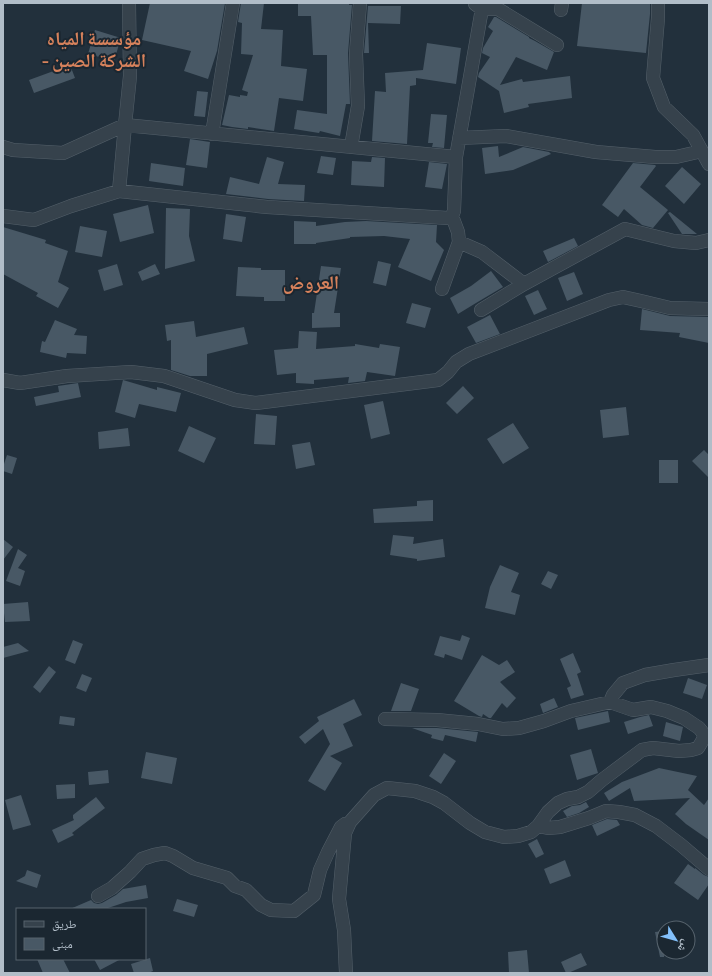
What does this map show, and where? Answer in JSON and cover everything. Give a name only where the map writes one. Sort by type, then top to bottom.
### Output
[{"type":"street","points":[[119,191],[130,76],[129,3]]},
{"type":"street","points":[[212,134],[233,3]]},
{"type":"street","points":[[351,148],[358,106],[356,54],[360,3]]},
{"type":"street","points":[[658,3],[658,26],[653,78],[664,107],[693,135],[709,164]]},
{"type":"street","points":[[442,289],[459,242],[458,232],[452,216],[454,211],[456,157],[480,5],[498,9],[557,45]]},
{"type":"street","points":[[3,147],[12,150],[63,153],[125,125],[456,157]]},
{"type":"street","points":[[459,138],[506,136],[596,152],[655,156],[676,157],[702,151]]},
{"type":"street","points":[[3,216],[34,220],[71,206],[119,191],[266,207],[448,218],[452,216]]},
{"type":"street","points":[[481,310],[524,284],[625,229],[674,241],[696,243],[709,240]]},
{"type":"street","points":[[459,242],[482,252],[524,284]]},
{"type":"street","points":[[3,380],[20,383],[67,376],[131,372],[164,376],[235,400],[256,403],[438,380],[448,372],[456,362],[469,354],[609,300],[623,297],[670,308],[709,309]]},
{"type":"street","points":[[610,702],[613,695],[623,683],[645,675],[709,665]]},
{"type":"street","points":[[346,973],[344,930],[339,899],[345,833],[350,822],[374,795],[387,788],[415,791],[433,797],[444,803],[470,824],[485,832],[504,837],[518,836],[531,832],[558,803],[567,798],[578,797],[588,792],[642,750],[653,748],[679,751],[691,750],[698,748],[704,738],[703,733],[699,728],[684,718],[667,711],[650,707],[633,710],[610,702],[571,711],[519,728],[503,729],[478,724],[437,720],[385,719]]},
{"type":"street","points":[[538,826],[560,828],[606,811],[635,815],[656,826],[709,869]]},
{"type":"street","points":[[98,896],[112,888],[142,859],[165,853],[193,868],[227,878],[235,886],[246,890],[261,904],[271,910],[294,911],[314,895],[320,870],[328,852],[342,827],[346,822],[350,822]]},
{"type":"building","points":[[150,3],[225,3],[217,51],[208,79],[184,71],[191,51],[142,40]]},
{"type":"building","points":[[241,3],[264,3],[261,29],[283,30],[281,66],[307,69],[303,101],[279,98],[274,131],[222,125],[229,95],[240,97],[240,95],[247,96],[248,92],[242,90],[253,55],[241,54],[242,23],[238,22]]},
{"type":"building","points":[[298,3],[349,3],[349,5],[352,5],[348,53],[350,104],[346,104],[340,136],[320,131],[319,133],[294,129],[297,110],[327,114],[327,55],[313,55],[311,16],[298,16]]},
{"type":"building","points":[[582,3],[650,3],[646,53],[577,46]]},
{"type":"building","points":[[368,6],[401,6],[400,24],[368,23],[369,53],[364,53]]},
{"type":"building","points":[[494,17],[554,52],[547,70],[516,57],[500,85],[522,79],[523,82],[570,76],[572,98],[528,104],[529,107],[504,113],[499,91],[478,77],[479,73],[490,57],[482,53],[483,48],[493,31],[488,27]]},
{"type":"building","points":[[95,30],[121,38],[114,61],[88,54]]},
{"type":"building","points":[[427,43],[461,48],[456,84],[416,78],[416,85],[410,86],[407,144],[372,141],[375,91],[386,92],[385,73],[423,70]]},
{"type":"building","points":[[70,65],[75,78],[34,93],[29,80]]},
{"type":"building","points":[[197,91],[208,92],[205,117],[194,116]]},
{"type":"building","points":[[431,114],[447,115],[444,148],[432,147],[433,143],[428,143]]},
{"type":"building","points":[[190,139],[210,142],[207,168],[186,165]]},
{"type":"building","points":[[498,146],[499,157],[523,147],[549,152],[551,154],[513,170],[485,174],[482,148]]},
{"type":"building","points":[[321,156],[336,158],[333,175],[317,173]]},
{"type":"building","points":[[267,157],[284,162],[278,184],[305,185],[304,201],[268,199],[226,194],[230,177],[259,184]]},
{"type":"building","points":[[372,157],[385,158],[384,187],[351,185],[352,161],[371,162]]},
{"type":"building","points":[[429,162],[447,164],[442,189],[425,187]]},
{"type":"building","points":[[151,163],[185,168],[183,186],[149,181]]},
{"type":"building","points":[[633,163],[656,166],[640,187],[668,210],[653,228],[642,225],[624,209],[618,217],[602,205]]},
{"type":"building","points":[[682,167],[701,184],[684,204],[665,186]]},
{"type":"building","points":[[148,205],[154,233],[120,242],[113,214]]},
{"type":"building","points":[[166,208],[190,209],[189,236],[195,261],[165,269]]},
{"type":"building","points":[[670,212],[697,234],[682,234],[668,213]]},
{"type":"building","points":[[226,214],[246,217],[242,242],[223,239]]},
{"type":"building","points":[[294,221],[316,222],[316,226],[366,221],[437,225],[436,242],[444,250],[431,281],[398,267],[410,239],[384,236],[350,237],[316,244],[294,244]]},
{"type":"building","points":[[80,226],[107,231],[102,257],[75,252]]},
{"type":"building","points":[[3,227],[46,240],[45,243],[68,251],[58,282],[69,288],[58,308],[36,296],[38,293],[3,274]]},
{"type":"building","points":[[574,238],[578,246],[548,262],[543,251]]},
{"type":"building","points":[[378,261],[391,264],[386,286],[373,283]]},
{"type":"building","points":[[117,264],[123,285],[104,291],[98,270]]},
{"type":"building","points":[[155,264],[160,274],[142,281],[138,272]]},
{"type":"building","points":[[321,266],[341,268],[334,313],[340,313],[340,327],[312,328],[312,313],[314,313]]},
{"type":"building","points":[[238,267],[261,268],[261,270],[285,270],[285,301],[264,301],[264,297],[236,296]]},
{"type":"building","points":[[491,271],[503,287],[458,314],[450,298],[471,286]]},
{"type":"building","points":[[574,272],[583,294],[567,301],[558,278]]},
{"type":"building","points":[[538,290],[547,309],[534,315],[525,296]]},
{"type":"building","points":[[412,303],[431,308],[425,328],[406,323]]},
{"type":"building","points":[[642,309],[670,316],[709,317],[709,343],[679,337],[680,333],[640,330]]},
{"type":"building","points":[[490,315],[500,334],[476,343],[467,327]]},
{"type":"building","points":[[55,320],[77,329],[74,335],[87,336],[86,354],[67,353],[66,358],[40,352],[42,341],[45,342]]},
{"type":"building","points":[[194,321],[196,337],[244,327],[248,344],[207,354],[207,376],[190,376],[171,370],[171,340],[167,341],[165,325]]},
{"type":"building","points":[[299,331],[317,332],[316,349],[355,346],[355,344],[379,348],[380,344],[400,347],[395,376],[367,372],[365,381],[348,383],[349,377],[314,380],[314,384],[296,383],[296,373],[277,375],[274,350],[298,348]]},
{"type":"building","points":[[123,380],[157,390],[157,387],[181,393],[176,412],[139,404],[135,418],[115,412]]},
{"type":"building","points":[[78,383],[81,397],[36,406],[34,397],[59,392],[58,386]]},
{"type":"building","points":[[463,386],[474,398],[457,414],[446,403]]},
{"type":"building","points":[[383,401],[390,434],[371,439],[364,405]]},
{"type":"building","points":[[626,407],[629,435],[603,438],[600,410]]},
{"type":"building","points":[[256,414],[277,416],[275,445],[254,444]]},
{"type":"building","points":[[513,423],[529,448],[503,464],[487,439]]},
{"type":"building","points":[[189,426],[216,438],[204,463],[178,451]]},
{"type":"building","points":[[128,428],[130,446],[99,449],[98,432]]},
{"type":"building","points":[[310,442],[315,465],[296,469],[292,445]]},
{"type":"building","points":[[704,450],[709,455],[709,478],[692,461]]},
{"type":"building","points":[[7,455],[17,458],[12,474],[3,471]]},
{"type":"building","points":[[659,460],[678,460],[678,483],[659,483]]},
{"type":"building","points":[[433,500],[433,521],[374,523],[373,509],[417,506],[417,501]]},
{"type":"building","points":[[393,535],[414,537],[413,544],[443,539],[445,557],[417,561],[417,559],[390,555]]},
{"type":"building","points":[[3,539],[13,547],[3,560]]},
{"type":"building","points":[[18,549],[27,555],[18,568],[25,571],[20,586],[6,581]]},
{"type":"building","points":[[500,565],[519,573],[511,592],[520,595],[515,615],[485,608],[490,587]]},
{"type":"building","points":[[548,571],[558,575],[551,589],[541,584]]},
{"type":"building","points":[[28,602],[30,621],[5,622],[3,604]]},
{"type":"building","points":[[462,635],[470,638],[462,660],[445,654],[444,658],[434,655],[440,636],[460,641]]},
{"type":"building","points":[[73,640],[83,644],[75,664],[65,660]]},
{"type":"building","points":[[18,643],[29,651],[3,658],[3,647]]},
{"type":"building","points":[[573,653],[581,672],[577,674],[584,695],[571,699],[567,688],[571,686],[560,659]]},
{"type":"building","points":[[482,655],[499,665],[507,660],[515,672],[500,682],[516,698],[507,708],[502,703],[491,718],[483,714],[482,717],[479,716],[454,701]]},
{"type":"building","points":[[49,666],[56,672],[40,693],[33,687]]},
{"type":"building","points":[[82,674],[92,678],[86,692],[76,688]]},
{"type":"building","points":[[688,678],[707,685],[702,699],[683,693]]},
{"type":"building","points":[[401,683],[419,689],[411,711],[391,711]]},
{"type":"building","points":[[554,698],[558,707],[543,713],[540,704]]},
{"type":"building","points":[[354,699],[362,715],[343,724],[353,746],[330,756],[342,763],[325,791],[308,781],[330,744],[323,729],[305,744],[299,737],[319,721],[317,717]]},
{"type":"building","points":[[608,711],[610,722],[578,730],[575,718]]},
{"type":"building","points":[[649,715],[653,726],[628,734],[624,722]]},
{"type":"building","points":[[60,716],[75,718],[74,726],[59,724]]},
{"type":"building","points":[[666,722],[683,727],[680,741],[663,736]]},
{"type":"building","points":[[412,728],[437,728],[478,732],[476,742],[445,735],[443,741],[431,738],[432,735]]},
{"type":"building","points":[[591,749],[598,773],[577,780],[570,755]]},
{"type":"building","points":[[146,752],[177,758],[172,784],[141,778]]},
{"type":"building","points":[[444,753],[456,761],[441,784],[429,776]]},
{"type":"building","points":[[659,768],[697,776],[688,790],[704,805],[709,798],[709,840],[686,824],[675,814],[690,798],[634,801],[630,788],[609,801],[604,793],[622,782]]},
{"type":"building","points":[[108,770],[109,783],[89,785],[88,772]]},
{"type":"building","points":[[75,784],[75,798],[57,799],[56,785]]},
{"type":"building","points":[[21,795],[31,825],[13,830],[5,800]]},
{"type":"building","points":[[96,797],[105,808],[72,833],[74,835],[58,843],[52,830],[74,820],[73,815]]},
{"type":"building","points":[[586,802],[589,807],[579,813],[567,817],[563,811],[572,806],[580,805]]},
{"type":"building","points":[[607,819],[617,820],[620,825],[597,836],[592,825]]},
{"type":"building","points":[[537,839],[544,854],[536,858],[528,844]]},
{"type":"building","points":[[565,860],[571,876],[550,884],[544,869]]},
{"type":"building","points":[[688,864],[709,877],[709,884],[698,900],[674,883]]},
{"type":"building","points":[[27,870],[41,875],[37,888],[16,881],[25,876]]},
{"type":"building","points":[[146,885],[148,898],[126,902],[108,908],[72,908],[91,900],[94,903],[102,903],[123,889]]},
{"type":"building","points":[[177,899],[198,905],[194,917],[173,911]]},
{"type":"building","points":[[527,950],[529,973],[509,973],[508,952]]},
{"type":"building","points":[[581,953],[587,965],[566,973],[561,962]]},
{"type":"building","points":[[150,958],[153,971],[148,973],[134,973],[131,964]]},
{"type":"building","points":[[37,960],[64,960],[70,973],[43,973]]},
{"type":"building","points":[[95,960],[119,960],[100,970]]},
{"type":"district","name":"مؤسسة المياه - الشركة الصين","points":[[94,49]]},
{"type":"district","name":"العروض","points":[[311,282]]}]
